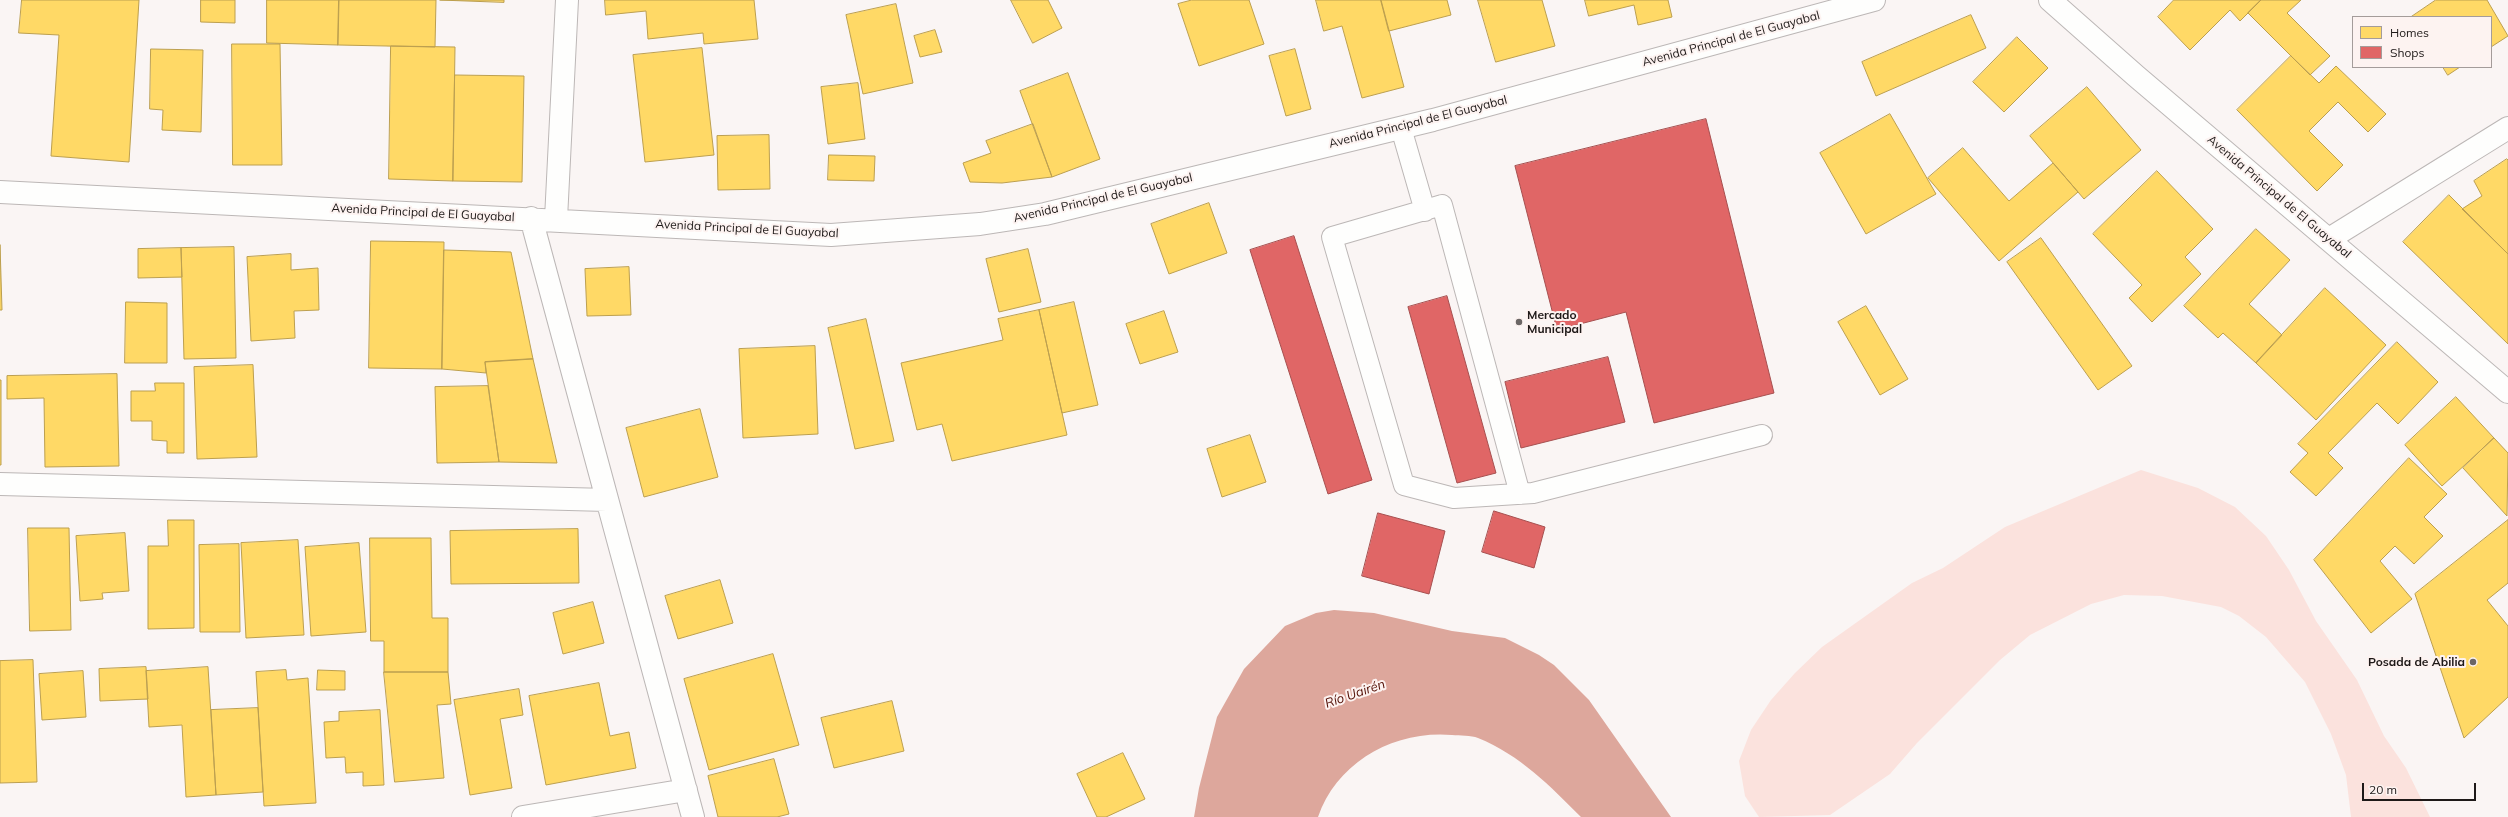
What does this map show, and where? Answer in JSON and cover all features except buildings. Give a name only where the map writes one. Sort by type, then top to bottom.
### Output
[{"type":"street","points":[[556,219],[567,0]]},
{"type":"street","name":"Avenida Principal de El Guayabal","points":[[0,192],[556,219],[831,235],[980,224],[1045,214],[1401,128],[1874,0]]},
{"type":"street","name":"Avenida Principal de El Guayabal","points":[[2050,0],[2136,76],[2508,392]]},
{"type":"street","points":[[2329,240],[2508,128]]},
{"type":"street","points":[[531,218],[693,817]]},
{"type":"street","points":[[0,484],[607,500]]},
{"type":"street","points":[[522,817],[686,790]]},
{"type":"lane","points":[[1401,128],[1425,211]]},
{"type":"lane","points":[[1520,494],[1442,205],[1332,237],[1404,485],[1454,498],[1520,494],[1533,493],[1762,435]]},
{"type":"shaded area","points":[[2141,470],[2198,488],[2235,507],[2266,536],[2289,570],[2316,621],[2357,680],[2384,736],[2406,768],[2430,817],[2351,817],[2346,775],[2331,734],[2305,682],[2266,637],[2239,616],[2221,607],[2162,596],[2124,595],[2091,604],[2030,635],[2000,660],[1917,743],[1890,774],[1830,815],[1759,817],[1745,796],[1739,761],[1751,730],[1771,700],[1795,673],[1822,647],[1912,583],[1943,568],[2005,527]]},
{"type":"water","name":"Río Uairén","points":[[1334,610],[1374,613],[1452,631],[1505,638],[1539,655],[1554,665],[1589,700],[1671,817],[1581,817],[1534,772],[1521,762],[1493,745],[1472,736],[1430,735],[1409,738],[1389,744],[1370,754],[1353,766],[1339,780],[1327,797],[1318,817],[1194,817],[1199,788],[1217,717],[1244,669],[1285,626],[1316,613]]},
{"type":"place","name":"Mercado Municipal","points":[[1519,322]]},
{"type":"place","name":"Posada de Abilia","points":[[2473,662]]}]
